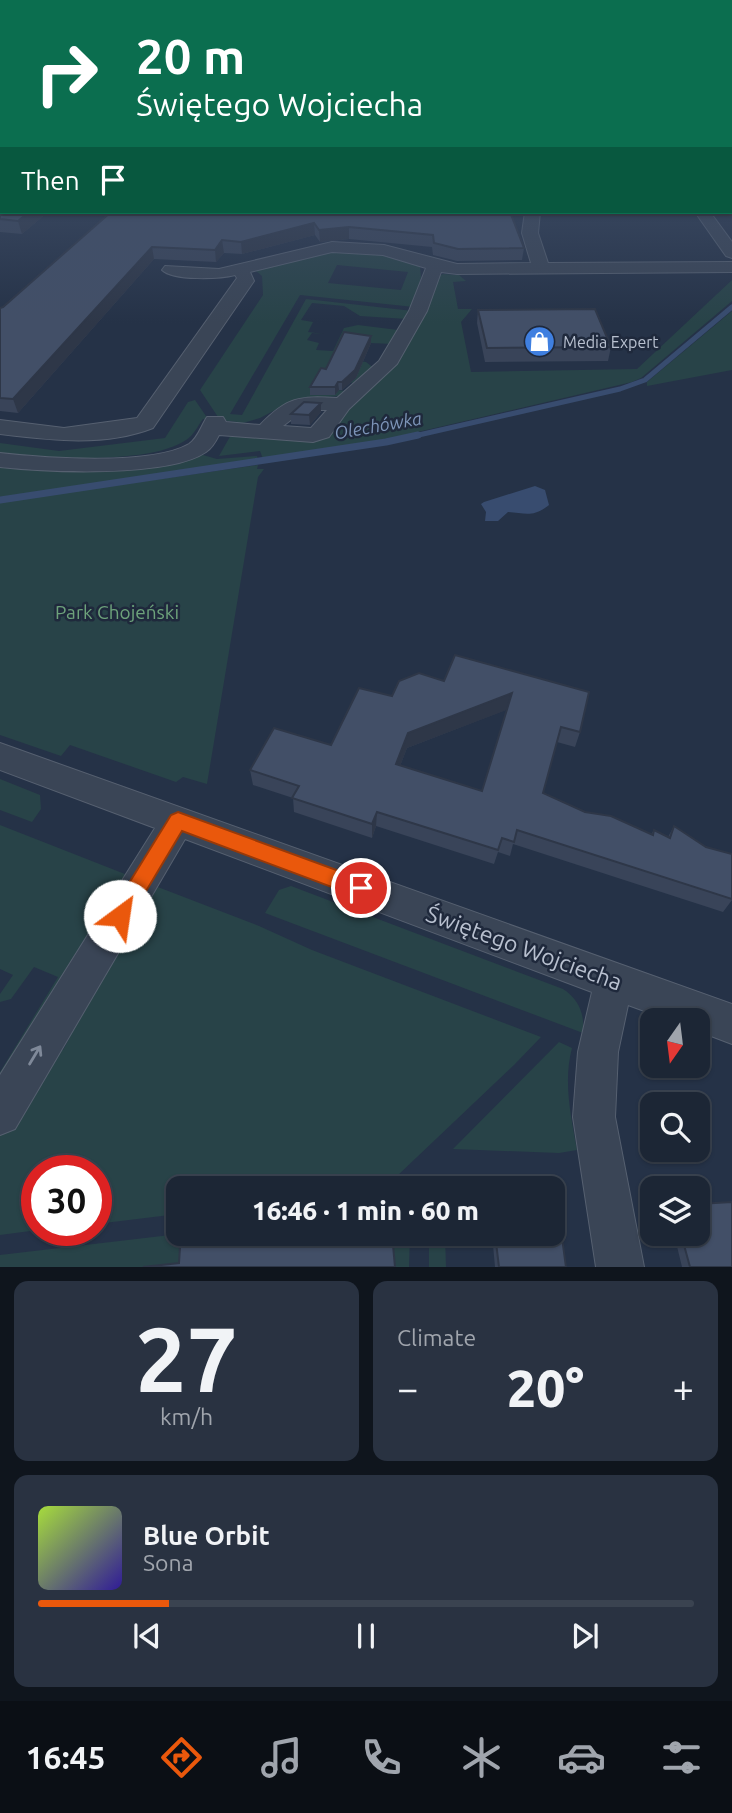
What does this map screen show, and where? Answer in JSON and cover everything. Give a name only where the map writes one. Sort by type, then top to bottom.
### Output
[{"type":"street","points":[[532,214],[530,233],[541,268]]},
{"type":"street","points":[[704,214],[728,241]]},
{"type":"street","points":[[171,270],[212,275],[332,247],[384,250],[437,266],[464,269],[732,267]]},
{"type":"street","points":[[0,460],[58,465],[177,456],[201,446],[213,425],[313,435],[321,432],[342,405],[387,364],[418,311],[431,273],[437,266]]},
{"type":"street","points":[[0,427],[64,435],[135,427],[145,423],[245,281],[246,278],[239,269]]},
{"type":"street","points":[[267,430],[291,405],[299,402],[342,405]]},
{"type":"street","name":"Świętego Wojciecha","points":[[0,756],[732,1024]]},
{"type":"street","points":[[0,1114],[178,821]]},
{"type":"street","points":[[614,981],[598,1052],[594,1117],[620,1267]]},
{"type":"green space","points":[[329,252],[381,253],[420,266],[421,277],[414,307],[300,295],[230,414],[242,415],[306,299],[413,311],[407,319],[360,316],[344,306],[312,303],[301,320],[313,322],[308,332],[324,334],[312,333],[307,340],[319,343],[316,350],[333,351],[344,328],[358,325],[398,330],[393,344],[370,343],[336,358],[366,362],[375,369],[356,383],[342,382],[338,390],[345,391],[341,396],[296,399],[260,418],[236,425],[237,422],[220,420],[200,390],[263,295],[262,276],[256,271]],"holes":[[[337,265],[408,272],[401,290],[328,283]]]},
{"type":"green space","points":[[443,274],[459,275],[466,281],[453,282],[458,309],[472,309],[461,322],[471,372],[637,369],[732,280],[732,301],[641,378],[632,382],[379,441],[263,459],[260,451],[219,456],[232,433],[309,438],[365,387],[437,277]]},
{"type":"green space","points":[[732,311],[732,370],[647,386],[647,382]]},
{"type":"green space","points":[[195,400],[208,419],[203,419],[191,436],[175,446],[153,452],[99,458],[0,454],[0,443],[59,451],[165,438],[188,402]]},
{"type":"green space","points":[[203,455],[217,459],[257,456],[258,460],[0,497],[0,467],[71,471]]},
{"type":"green space","name":"Park Chojeński","points":[[258,465],[257,469],[264,469],[258,477],[207,784],[183,777],[176,782],[70,745],[61,756],[0,735],[0,502]]},
{"type":"green space","points":[[0,779],[40,795],[41,809],[32,822],[0,810]]},
{"type":"green space","points":[[0,825],[130,876],[0,1091],[0,1072],[58,977],[34,967],[11,999],[0,1002],[0,994],[13,975],[0,969]]},
{"type":"green space","points":[[150,884],[259,926],[312,950],[541,1037],[397,1176],[166,1176],[166,1215],[112,1222],[112,1155],[21,1155],[21,1232],[0,1235],[0,1134],[50,1050],[63,1050],[70,1037],[61,1031]]},
{"type":"green space","points":[[291,886],[563,989],[580,1008],[583,1033],[265,913],[279,890]]},
{"type":"green space","points":[[559,1042],[572,1048],[568,1086],[577,1150],[559,1153],[453,1149]]},
{"type":"green space","points":[[166,1236],[166,1246],[302,1246],[189,1267],[0,1267],[0,1255],[77,1246],[112,1246],[112,1242]]},
{"type":"green space","points":[[391,1246],[410,1246],[409,1267],[393,1267]]},
{"type":"green space","points":[[429,1246],[445,1246],[446,1267],[429,1267]]},
{"type":"water","points":[[535,486],[545,490],[549,505],[538,512],[508,512],[498,521],[485,521],[486,512],[481,504]]},
{"type":"building","points":[[0,214],[27,214],[18,221],[0,219]]},
{"type":"building","points":[[109,214],[511,214],[524,248],[458,249],[434,243],[433,235],[349,227],[319,230],[314,223],[241,242],[222,240],[215,250],[152,247],[13,399],[0,398],[0,308]]},
{"type":"building","name":"Media Expert","points":[[595,309],[611,347],[487,348],[478,310]]},
{"type":"building","points":[[344,332],[371,336],[355,370],[335,387],[310,387],[321,368],[326,369]]},
{"type":"building","points":[[304,402],[321,403],[309,415],[291,414]]},
{"type":"building","points":[[455,655],[589,692],[580,732],[561,727],[543,793],[585,812],[611,816],[653,835],[654,830],[670,838],[674,826],[706,847],[732,854],[732,899],[517,830],[514,842],[502,838],[498,850],[377,812],[372,824],[292,798],[299,786],[250,770],[274,728],[331,745],[359,688],[392,696],[399,681],[419,673],[444,681]],"holes":[[[512,693],[482,791],[396,764],[408,733]]]},
{"type":"building","points":[[732,1202],[732,1267],[690,1267],[684,1246],[710,1246],[710,1203]]},
{"type":"building","points":[[393,1246],[395,1267],[143,1267],[179,1263],[180,1247]]},
{"type":"building","points":[[496,1246],[563,1246],[566,1267],[499,1267]]},
{"type":"waterway","name":"Olechówka","points":[[410,437],[620,389],[645,380],[732,307]]},
{"type":"waterway","name":"Olechówka","points":[[0,500],[418,435]]},
{"type":"place","name":"Media Expert","points":[[540,342]]},
{"type":"route","points":[[120,916],[178,821],[361,888]]}]
